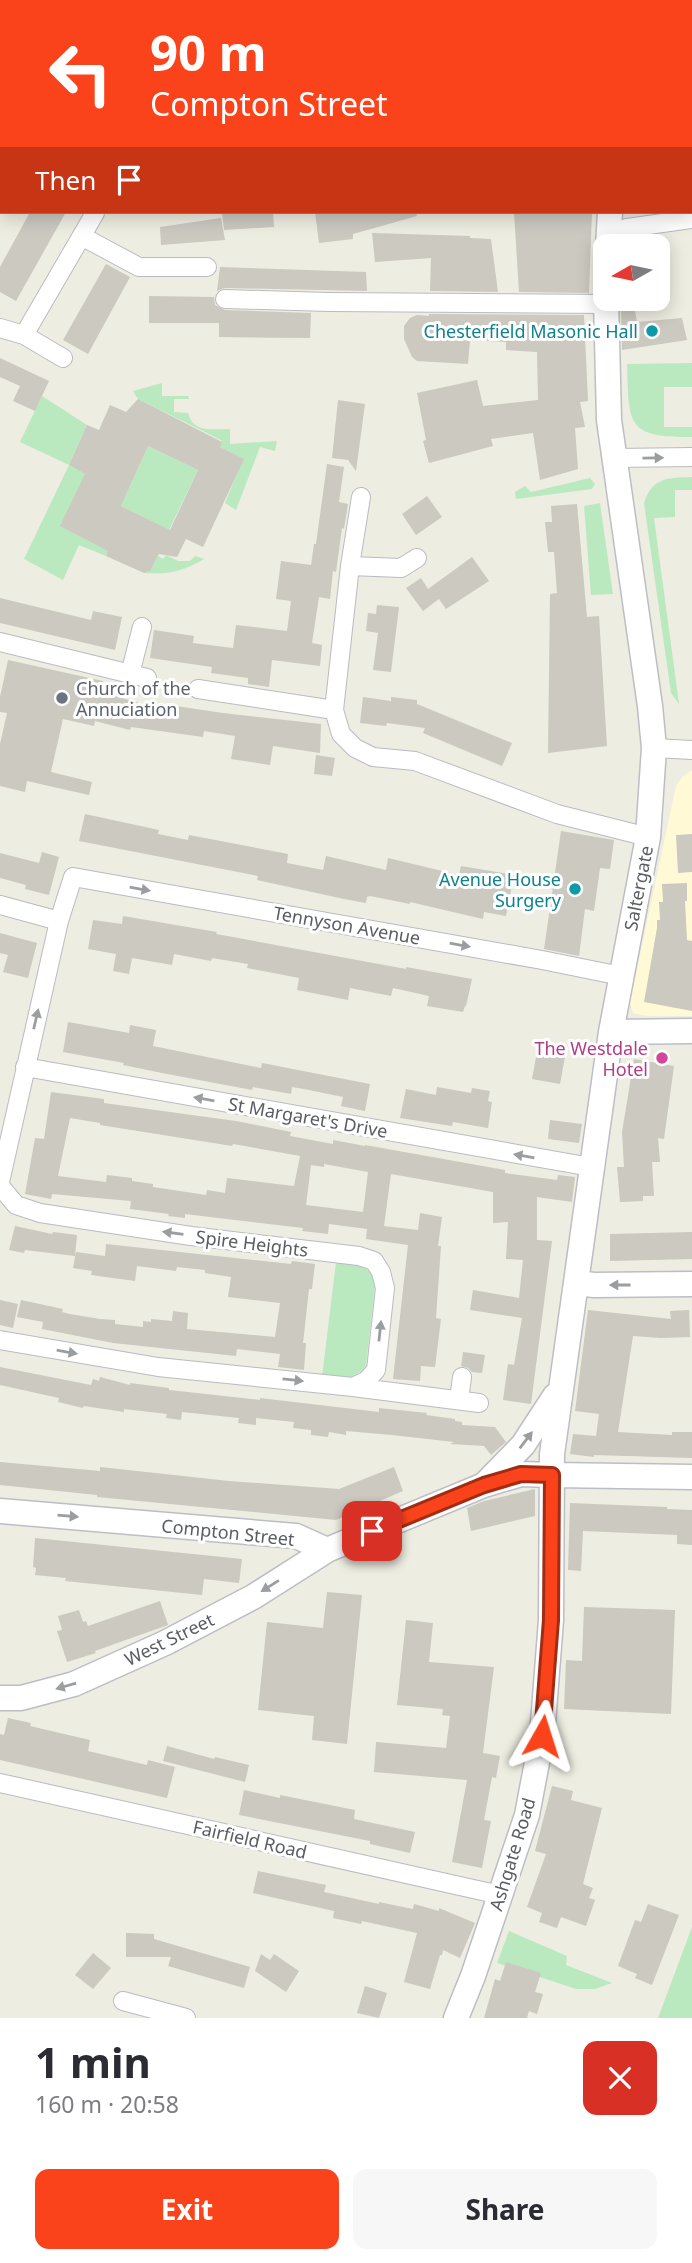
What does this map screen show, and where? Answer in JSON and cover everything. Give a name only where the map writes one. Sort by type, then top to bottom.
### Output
[{"type":"street","points":[[24,335],[94,214]]},
{"type":"street","points":[[609,231],[692,219]]},
{"type":"street","points":[[83,237],[139,267],[207,267]]},
{"type":"street","points":[[225,299],[329,302],[593,302]]},
{"type":"street","name":"Saltergate","points":[[552,1475],[560,1389],[611,1032],[648,837],[654,748],[609,420],[606,312]]},
{"type":"street","points":[[0,328],[24,335],[63,358]]},
{"type":"street","points":[[615,458],[692,457]]},
{"type":"street","points":[[361,497],[350,566],[334,710],[341,734],[355,748],[373,757],[415,761],[557,814],[648,837]]},
{"type":"street","points":[[350,566],[401,568],[417,558]]},
{"type":"street","points":[[0,642],[138,676],[142,627]]},
{"type":"street","points":[[198,689],[334,710]]},
{"type":"street","points":[[654,748],[692,750]]},
{"type":"street","name":"Tennyson Avenue","points":[[59,921],[73,877],[621,976]]},
{"type":"street","points":[[0,905],[59,921],[0,1184]]},
{"type":"street","points":[[611,1032],[692,1031]]},
{"type":"street","name":"St Margaret's Drive","points":[[25,1067],[592,1167]]},
{"type":"street","name":"Spire Heights","points":[[0,1184],[16,1205],[40,1213],[191,1236],[359,1256],[374,1261],[381,1272],[385,1288],[376,1370],[366,1381],[353,1387]]},
{"type":"street","points":[[576,1283],[692,1284]]},
{"type":"street","points":[[0,1340],[158,1367],[479,1403]]},
{"type":"street","points":[[459,1401],[462,1377]]},
{"type":"street","points":[[484,1485],[523,1445],[560,1389]]},
{"type":"street","points":[[327,1550],[484,1485],[521,1474],[692,1477]]},
{"type":"street","name":"Ashgate Road","points":[[456,2018],[527,1815],[542,1736],[551,1620],[552,1475]]},
{"type":"street","name":"Compton Street","points":[[0,1511],[296,1536],[327,1550]]},
{"type":"street","name":"West Street","points":[[0,1698],[21,1698],[74,1684],[165,1643],[253,1597],[327,1550]]},
{"type":"street","name":"Fairfield Road","points":[[0,1783],[500,1895]]},
{"type":"street","points":[[123,2001],[143,2012],[186,2018]]},
{"type":"shaded area","points":[[692,770],[692,1016],[647,1016],[633,1013],[630,1002],[676,786],[682,777]]},
{"type":"green space","points":[[692,363],[692,387],[664,387],[664,427],[692,427],[692,437],[670,437],[643,430],[631,414],[627,364]]},
{"type":"green space","points":[[162,383],[162,396],[188,396],[189,399],[174,399],[174,412],[188,413],[199,427],[230,429],[230,444],[277,441],[275,451],[260,447],[236,510],[225,503],[243,459],[220,447],[222,441],[138,399],[133,391]]},
{"type":"green space","points":[[42,396],[87,425],[69,465],[20,442]]},
{"type":"green space","points":[[148,446],[198,470],[169,530],[121,506]]},
{"type":"green space","points":[[69,465],[85,474],[108,551],[106,556],[79,545],[63,580],[24,559]]},
{"type":"green space","points":[[692,477],[692,490],[675,490],[675,517],[654,518],[679,704],[671,693],[644,503],[647,494],[656,484],[668,479]]},
{"type":"green space","points":[[590,478],[595,484],[592,489],[516,499],[515,492],[525,486],[531,492]]},
{"type":"green space","points":[[600,503],[613,594],[591,595],[584,506]]},
{"type":"green space","points":[[166,555],[178,561],[190,561],[195,556],[204,559],[176,571],[144,573],[150,571],[158,556],[163,559]]},
{"type":"green space","points":[[336,1262],[367,1269],[375,1286],[366,1365],[357,1374],[347,1378],[322,1377]]},
{"type":"green space","points":[[692,1927],[692,2018],[658,2018]]},
{"type":"green space","points":[[509,1931],[567,1956],[566,1965],[612,1983],[595,1989],[576,1989],[497,1963]]},
{"type":"building","points":[[29,214],[65,214],[16,301],[0,292],[0,267]]},
{"type":"building","points":[[222,214],[273,214],[274,227],[224,230]]},
{"type":"building","points":[[315,214],[416,214],[353,234],[353,239],[319,243]]},
{"type":"building","points":[[514,214],[592,214],[589,293],[519,292]]},
{"type":"building","points":[[221,218],[225,240],[161,245],[160,227]]},
{"type":"building","points":[[372,233],[491,239],[498,292],[430,291],[431,258],[375,262]]},
{"type":"building","points":[[106,264],[130,277],[88,354],[63,340]]},
{"type":"building","points":[[220,267],[366,272],[367,291],[225,288],[217,291]]},
{"type":"building","points":[[149,296],[214,297],[215,305],[225,310],[311,313],[310,338],[219,337],[219,323],[149,323]]},
{"type":"building","name":"Chesterfield Masonic Hall","points":[[621,312],[635,312],[637,322],[682,318],[687,340],[622,350]]},
{"type":"building","points":[[429,314],[584,315],[588,401],[580,402],[585,427],[575,428],[578,469],[540,480],[533,433],[491,439],[493,446],[429,463],[423,441],[426,440],[417,393],[477,380],[483,406],[538,400],[537,352],[506,350],[506,342],[470,340],[468,364],[417,361],[412,357],[404,339],[404,326],[410,318]]},
{"type":"building","points":[[0,358],[49,381],[35,411],[13,401],[20,386],[0,377]]},
{"type":"building","points":[[138,399],[222,442],[220,447],[244,459],[203,547],[186,539],[177,557],[159,554],[150,571],[144,573],[106,556],[108,551],[60,526],[85,474],[69,465],[87,425],[99,430],[110,405],[126,412]],"holes":[[[148,446],[198,470],[170,530],[121,506]]]},
{"type":"building","points":[[338,400],[365,404],[356,471],[348,460],[332,458]]},
{"type":"building","points":[[327,464],[344,467],[339,502],[348,504],[336,572],[333,571],[330,599],[319,597],[312,643],[322,645],[320,666],[272,660],[269,687],[248,684],[248,678],[211,673],[212,667],[150,658],[154,630],[194,636],[193,643],[233,648],[236,625],[287,631],[291,601],[276,599],[281,561],[311,565]]},
{"type":"building","points":[[427,496],[442,517],[416,535],[402,514]]},
{"type":"building","points":[[577,504],[587,617],[599,616],[607,746],[548,753],[550,594],[557,593],[554,552],[548,552],[545,522],[552,522],[551,506]]},
{"type":"building","points":[[472,557],[489,581],[446,609],[439,599],[423,611],[406,588],[421,578],[428,589]]},
{"type":"building","points":[[0,598],[91,620],[93,611],[122,617],[115,650],[0,623]]},
{"type":"building","points":[[377,605],[399,607],[391,672],[373,670],[378,633],[366,631],[368,613],[376,614]]},
{"type":"building","points":[[8,660],[103,681],[101,692],[146,705],[169,705],[321,724],[320,753],[273,746],[270,765],[231,759],[235,736],[204,731],[203,737],[131,727],[130,730],[95,721],[94,726],[63,719],[51,772],[92,782],[89,795],[27,781],[25,792],[0,786],[0,744],[7,713],[0,712],[0,697]]},
{"type":"building","points":[[363,697],[391,701],[391,697],[417,700],[417,704],[512,743],[502,766],[423,733],[425,728],[360,723]]},
{"type":"building","points":[[316,755],[335,758],[332,776],[314,774]]},
{"type":"building","points":[[85,814],[159,830],[158,834],[188,840],[189,835],[288,854],[287,863],[323,870],[326,856],[386,870],[388,858],[459,875],[461,866],[514,875],[506,916],[484,912],[483,919],[370,896],[367,897],[366,903],[257,880],[258,876],[79,841]]},
{"type":"building","name":"Avenue House Surgery","points":[[561,831],[614,840],[610,869],[600,868],[594,911],[585,909],[579,956],[544,949]]},
{"type":"building","points":[[692,834],[692,872],[678,873],[676,835]]},
{"type":"building","points":[[42,852],[59,857],[49,895],[25,889],[26,885],[0,878],[0,853],[39,863]]},
{"type":"building","points":[[687,883],[687,940],[692,941],[692,1011],[644,1002],[657,920],[660,920],[659,902],[663,902],[662,884]]},
{"type":"building","points":[[123,916],[472,979],[463,1012],[427,1006],[429,996],[393,988],[391,996],[350,988],[348,1000],[297,990],[299,978],[247,968],[248,964],[212,958],[211,961],[174,954],[172,965],[132,958],[129,974],[113,971],[116,954],[88,949],[93,920],[122,924]]},
{"type":"building","points":[[0,933],[37,943],[28,978],[3,972],[8,955],[0,953]]},
{"type":"building","points":[[68,1022],[129,1033],[130,1025],[156,1030],[153,1046],[261,1068],[262,1063],[370,1084],[365,1111],[341,1106],[343,1097],[304,1089],[292,1087],[291,1094],[253,1087],[252,1090],[63,1052]]},
{"type":"building","points":[[538,1046],[566,1051],[560,1084],[532,1079]]},
{"type":"building","points":[[634,1059],[674,1066],[664,1139],[658,1138],[660,1162],[652,1162],[654,1196],[643,1196],[643,1201],[620,1202],[617,1167],[624,1167],[622,1132]]},
{"type":"building","points":[[437,1087],[471,1093],[472,1088],[490,1091],[488,1101],[492,1102],[488,1128],[400,1118],[406,1089],[436,1095]]},
{"type":"building","points":[[51,1092],[104,1099],[104,1103],[236,1121],[291,1132],[290,1136],[333,1144],[333,1140],[365,1145],[505,1170],[505,1173],[557,1180],[558,1175],[575,1177],[572,1202],[537,1197],[537,1240],[552,1241],[531,1404],[503,1400],[508,1364],[514,1365],[522,1318],[470,1310],[473,1290],[519,1298],[523,1260],[506,1259],[508,1222],[493,1223],[493,1192],[391,1174],[384,1226],[418,1230],[420,1213],[442,1217],[438,1246],[441,1246],[436,1318],[441,1319],[435,1367],[421,1366],[420,1381],[393,1379],[408,1245],[366,1239],[367,1229],[329,1224],[328,1234],[302,1231],[303,1228],[185,1214],[185,1218],[168,1216],[169,1214],[130,1209],[131,1201],[52,1194],[51,1199],[25,1194],[35,1138],[44,1139]],"holes":[[[70,1118],[300,1156],[294,1186],[227,1178],[225,1193],[207,1190],[206,1195],[153,1187],[153,1184],[132,1181],[132,1178],[107,1175],[106,1182],[58,1176]],[[324,1164],[368,1172],[363,1212],[306,1205],[311,1165],[324,1167]]]},
{"type":"building","points":[[550,1120],[582,1124],[579,1143],[548,1139]]},
{"type":"building","points":[[15,1226],[52,1234],[77,1235],[75,1256],[9,1250]]},
{"type":"building","points":[[692,1232],[692,1259],[610,1261],[610,1234]]},
{"type":"building","points":[[106,1244],[291,1264],[292,1261],[315,1264],[312,1289],[309,1289],[303,1343],[306,1343],[304,1370],[278,1367],[280,1354],[237,1349],[236,1356],[113,1343],[42,1329],[43,1322],[17,1317],[21,1300],[63,1309],[62,1312],[70,1314],[115,1320],[115,1324],[143,1327],[143,1321],[151,1322],[151,1319],[172,1321],[173,1311],[188,1313],[187,1329],[275,1337],[280,1303],[228,1297],[231,1277],[205,1273],[205,1270],[177,1267],[176,1271],[137,1266],[135,1281],[91,1275],[92,1271],[73,1268],[76,1252],[105,1256]]},
{"type":"building","points":[[0,1300],[18,1304],[13,1328],[0,1325]]},
{"type":"building","points":[[588,1310],[671,1319],[670,1311],[689,1310],[690,1337],[633,1336],[618,1432],[672,1435],[672,1432],[692,1432],[692,1458],[594,1457],[570,1454],[573,1434],[596,1436],[599,1414],[575,1411]]},
{"type":"building","points":[[463,1352],[485,1355],[482,1373],[472,1372],[461,1366]]},
{"type":"building","points":[[0,1367],[91,1385],[93,1379],[99,1381],[100,1377],[130,1385],[169,1390],[379,1412],[379,1408],[427,1413],[426,1415],[455,1419],[462,1422],[462,1425],[495,1427],[506,1442],[491,1455],[484,1446],[392,1435],[346,1431],[346,1435],[329,1432],[328,1437],[311,1435],[311,1430],[293,1428],[294,1422],[256,1418],[256,1425],[238,1423],[239,1418],[182,1412],[181,1420],[166,1418],[167,1414],[83,1408],[58,1402],[59,1398],[0,1385]]},
{"type":"building","points":[[0,1462],[100,1471],[100,1467],[229,1481],[339,1489],[394,1467],[403,1491],[336,1520],[0,1485]]},
{"type":"building","points":[[535,1489],[535,1516],[471,1531],[467,1508],[484,1501]]},
{"type":"building","points":[[570,1503],[692,1510],[692,1545],[677,1544],[677,1535],[583,1531],[581,1571],[568,1570]]},
{"type":"building","points":[[35,1538],[242,1559],[239,1583],[204,1579],[202,1595],[65,1581],[66,1578],[35,1575]]},
{"type":"building","points":[[327,1592],[362,1595],[347,1744],[312,1740],[314,1716],[258,1710],[267,1622],[323,1628]]},
{"type":"building","points":[[160,1601],[168,1625],[67,1662],[57,1631],[62,1630],[58,1616],[79,1610],[83,1622],[86,1621],[88,1626]]},
{"type":"building","points":[[584,1607],[675,1610],[671,1714],[564,1709],[566,1660],[582,1661]]},
{"type":"building","points":[[406,1620],[433,1623],[429,1662],[494,1667],[483,1753],[500,1756],[496,1778],[492,1777],[484,1820],[491,1821],[482,1868],[452,1862],[467,1780],[374,1772],[376,1742],[446,1748],[450,1716],[442,1715],[443,1709],[397,1705]]},
{"type":"building","points":[[8,1718],[90,1740],[88,1751],[147,1765],[148,1760],[175,1767],[167,1798],[0,1760],[0,1734],[4,1735]]},
{"type":"building","points":[[167,1746],[249,1765],[245,1782],[163,1761]]},
{"type":"building","points":[[552,1786],[573,1791],[571,1800],[602,1808],[583,1884],[593,1888],[589,1898],[595,1900],[586,1926],[561,1917],[557,1928],[539,1922],[542,1913],[527,1907],[546,1854],[535,1851]]},
{"type":"building","points":[[244,1790],[355,1810],[354,1819],[415,1832],[410,1853],[370,1844],[370,1841],[239,1815]]},
{"type":"building","points":[[258,1871],[326,1885],[324,1892],[379,1904],[413,1909],[414,1904],[439,1911],[439,1908],[475,1923],[460,1958],[443,1950],[430,1989],[404,1982],[417,1933],[362,1921],[361,1924],[333,1918],[334,1911],[253,1893]]},
{"type":"building","points":[[648,1904],[679,1915],[652,1985],[635,1978],[637,1974],[618,1966],[635,1920],[641,1922]]},
{"type":"building","points":[[126,1933],[154,1934],[154,1939],[250,1967],[244,1988],[168,1966],[171,1957],[126,1957]]},
{"type":"building","points":[[93,1953],[111,1968],[93,1989],[75,1975]]},
{"type":"building","points":[[261,1954],[270,1960],[274,1954],[299,1971],[286,1992],[255,1971]]},
{"type":"building","points":[[506,1962],[541,1973],[535,1992],[543,1994],[537,2014],[529,2011],[527,2018],[484,2018],[495,1979],[500,1981]]},
{"type":"building","points":[[365,1986],[387,1993],[379,2018],[357,2013]]},
{"type":"place","name":"Chesterfield Masonic Hall","points":[[652,331]]},
{"type":"place","name":"Church of the Annuciation","points":[[62,698]]},
{"type":"place","name":"Avenue House Surgery","points":[[575,889]]},
{"type":"place","name":"The Westdale Hotel","points":[[662,1058]]},
{"type":"route","points":[[372,1531],[484,1485],[521,1474],[552,1475],[551,1620],[542,1736]]}]
